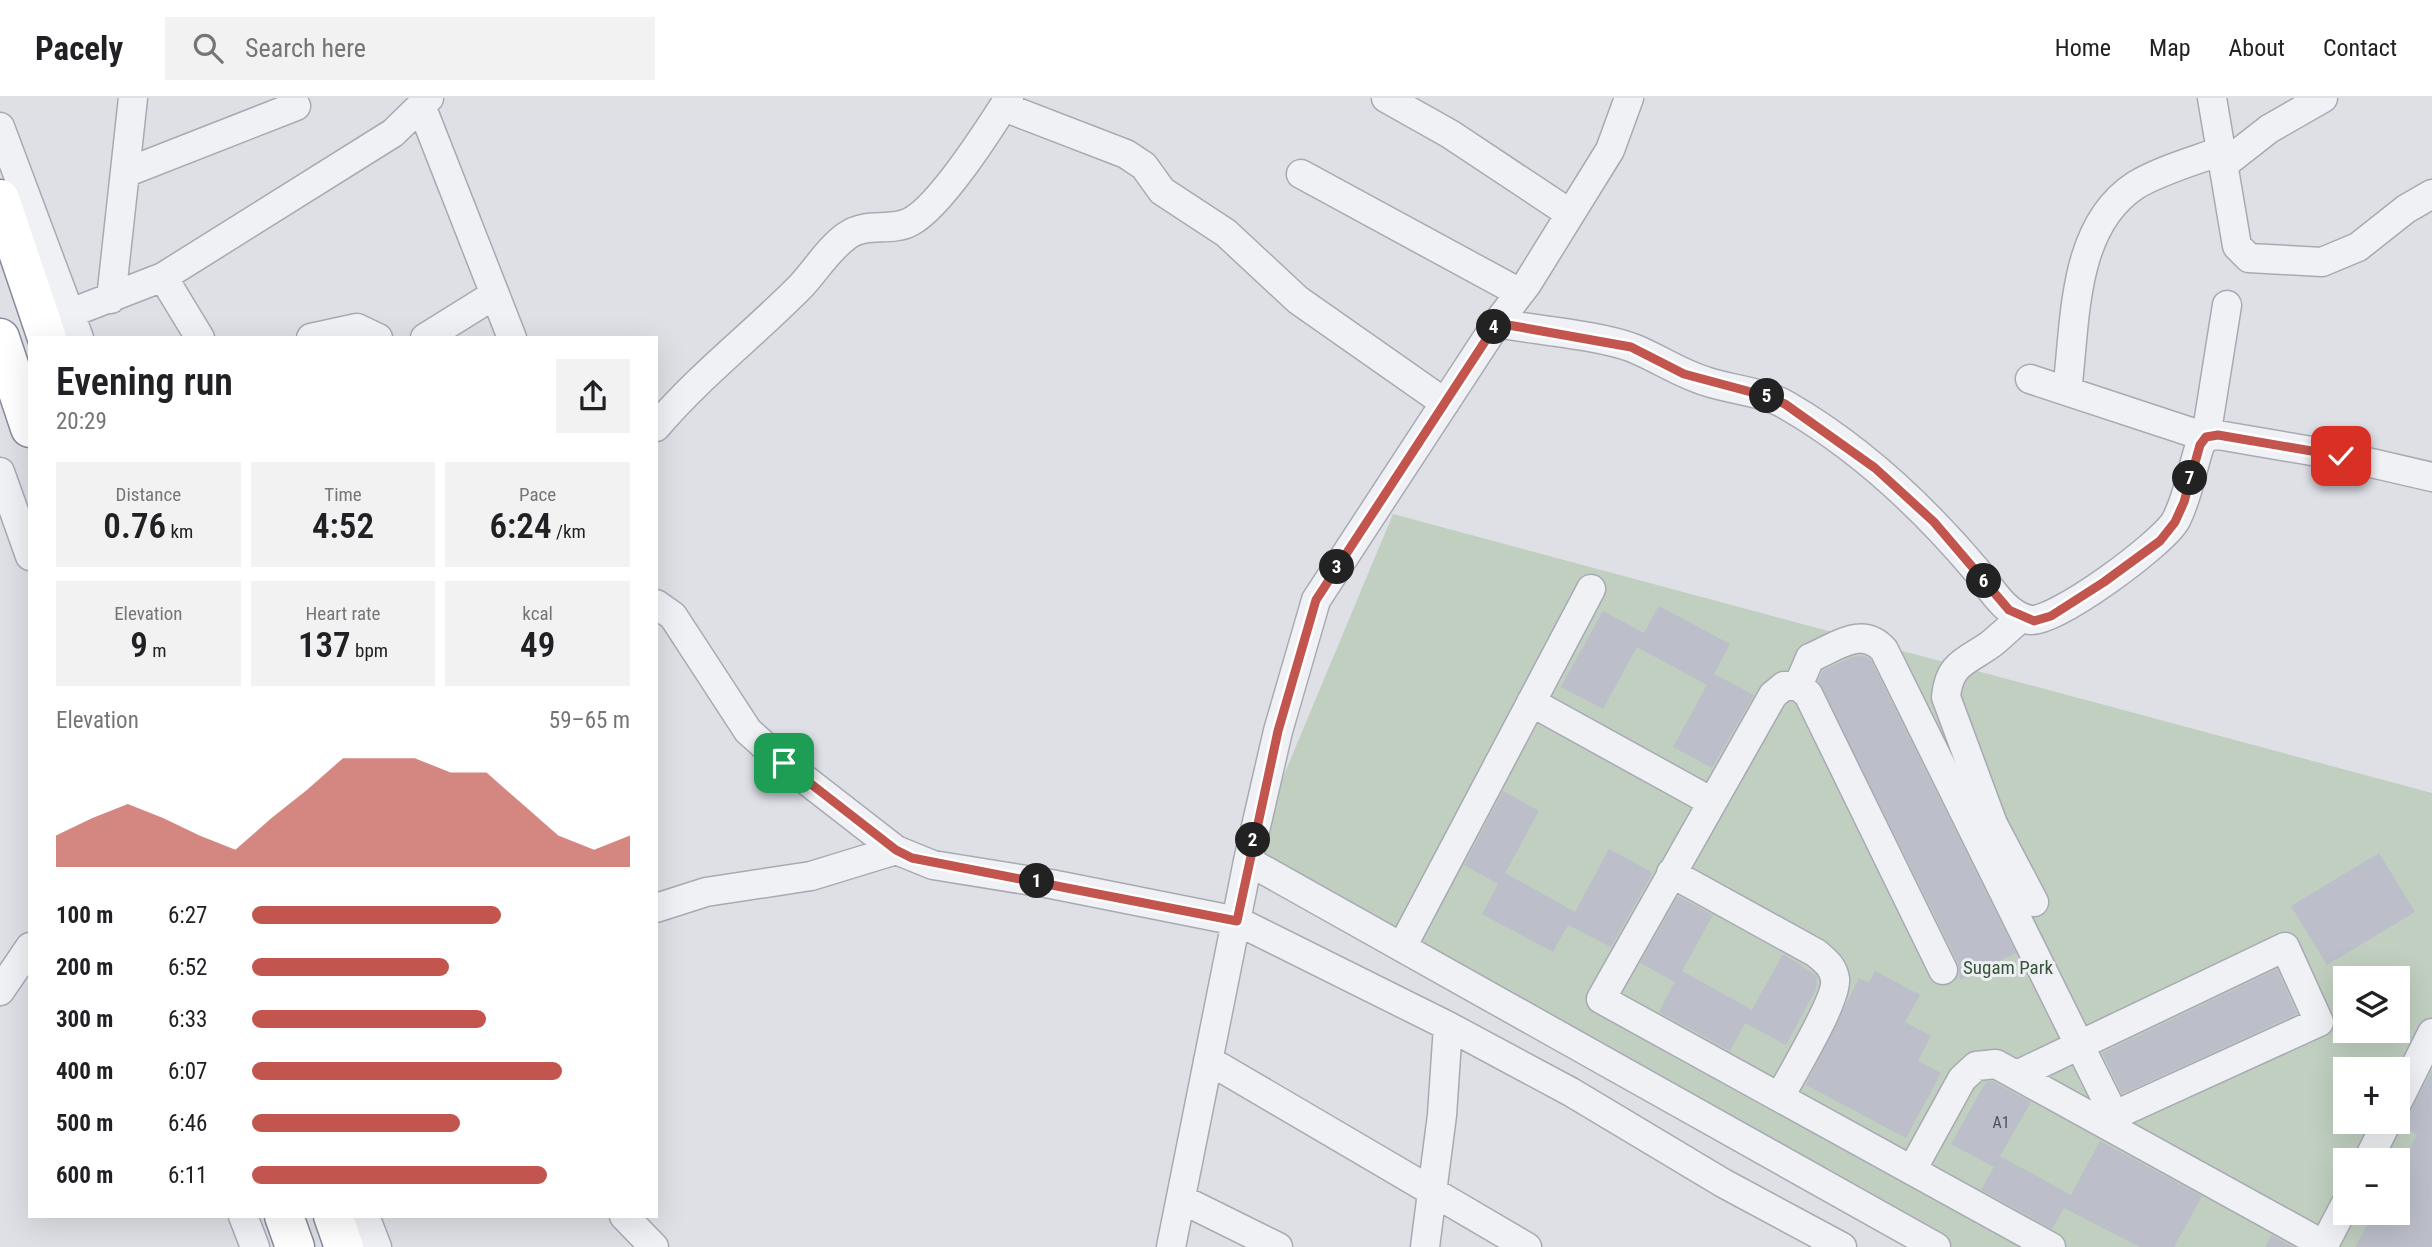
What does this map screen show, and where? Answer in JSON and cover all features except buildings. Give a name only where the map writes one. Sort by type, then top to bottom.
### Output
[{"type":"highway","points":[[0,199],[65,326]]},
{"type":"highway","points":[[0,338],[17,416]]},
{"type":"highway","points":[[285,1218],[295,1247]]},
{"type":"highway","points":[[334,1218],[344,1247]]},
{"type":"street","points":[[110,299],[133,98]]},
{"type":"street","points":[[1386,98],[1450,134],[1569,214]]},
{"type":"street","points":[[1171,1247],[1248,861],[1278,731],[1316,600],[1497,323],[1520,293],[1611,150],[1629,98]]},
{"type":"street","points":[[2212,98],[2237,246],[2249,258],[2303,264],[2339,258],[2432,194]]},
{"type":"street","points":[[2067,391],[2083,262],[2096,226],[2111,204],[2137,184],[2222,158],[2323,98]]},
{"type":"street","points":[[0,127],[65,326],[110,299],[163,277],[393,133],[426,103],[511,336]]},
{"type":"street","points":[[658,425],[690,387],[801,286],[846,236],[862,229],[909,223],[924,211],[951,181],[1007,103],[1126,154],[1144,166],[1162,191],[1226,233],[1298,300],[1445,403]]},
{"type":"street","points":[[125,173],[296,106]]},
{"type":"street","points":[[1301,174],[1520,293]]},
{"type":"street","points":[[163,277],[199,336]]},
{"type":"street","points":[[428,336],[494,295]]},
{"type":"street","points":[[1497,323],[1631,347],[1684,374],[1766,396],[1785,404],[1875,468],[1934,522],[2009,610],[2021,618],[2034,621],[2051,616],[2160,541],[2175,522],[2200,445],[2206,437],[2227,305]]},
{"type":"street","points":[[320,336],[357,328],[374,336]]},
{"type":"street","points":[[2030,379],[2206,437],[2218,435],[2268,442],[2432,477]]},
{"type":"street","points":[[0,472],[5,499],[28,551]]},
{"type":"street","points":[[1402,947],[1591,589]]},
{"type":"street","points":[[658,605],[673,615],[748,731],[784,763],[896,850],[933,864],[1237,921],[1448,1026],[1571,1092],[1723,1183],[1842,1247]]},
{"type":"street","points":[[2021,618],[1991,644],[1958,664],[1947,681],[1946,697],[1993,824],[2034,902]]},
{"type":"street","points":[[1798,686],[1810,658],[1852,640],[1862,636],[1874,638],[1884,650],[2080,1045],[2108,1118]]},
{"type":"street","points":[[1943,970],[1808,694],[1798,686],[1784,685],[1773,695],[1601,999],[2050,1247]]},
{"type":"street","points":[[1531,702],[1712,802]]},
{"type":"street","points":[[658,907],[706,892],[811,876],[896,850]]},
{"type":"street","points":[[1248,861],[1936,1247]]},
{"type":"street","points":[[1671,873],[1816,953],[1831,966],[1836,981],[1831,999],[1780,1097]]},
{"type":"street","points":[[2019,1074],[2285,947],[2319,1022],[2108,1118]]},
{"type":"street","points":[[0,992],[28,950]]},
{"type":"street","points":[[1425,1247],[1447,1064],[1448,1026]]},
{"type":"street","points":[[2410,1077],[2432,1033]]},
{"type":"street","points":[[1208,1060],[1433,1189],[1527,1247]]},
{"type":"street","points":[[1912,1170],[1962,1079],[1976,1066],[1996,1064],[2108,1118],[2324,1246],[2335,1225]]},
{"type":"street","points":[[1181,1199],[1278,1247]]},
{"type":"street","points":[[244,1218],[255,1247]]},
{"type":"street","points":[[366,1218],[377,1247]]},
{"type":"street","points":[[626,1218],[654,1247]]},
{"type":"green space","name":"Sugam Park","points":[[1393,514],[2432,793],[2432,1247],[1936,1247],[1248,861]]},
{"type":"route","points":[[784,763],[896,850],[912,858],[1237,921],[1278,731],[1316,600],[1497,323],[1631,347],[1684,374],[1766,396],[1785,404],[1875,468],[1934,522],[2009,610],[2021,618],[2034,621],[2051,616],[2160,541],[2175,522],[2184,502],[2200,445],[2206,437],[2218,435],[2268,442],[2341,456]]}]
